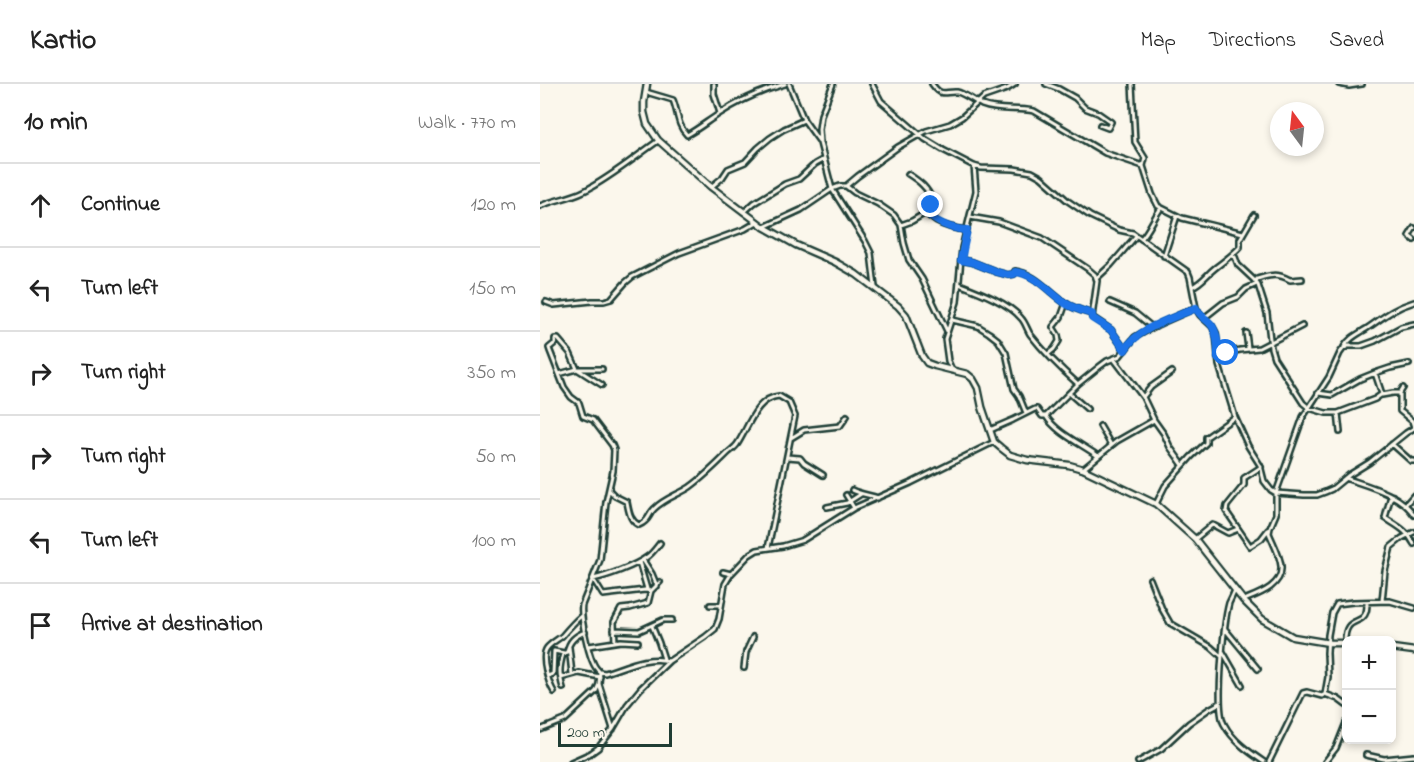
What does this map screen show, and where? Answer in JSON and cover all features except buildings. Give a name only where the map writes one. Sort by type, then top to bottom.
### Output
[{"type":"main road","points":[[647,84],[644,102],[647,124],[658,140],[711,187],[757,222],[796,245],[856,274],[898,306],[906,315],[927,363],[967,374],[973,379],[978,388],[994,442],[1010,455],[1028,460],[1069,465],[1156,504],[1195,539],[1220,573],[1262,619],[1293,637],[1329,644],[1342,644]]},
{"type":"main road","points":[[1396,649],[1414,651]]},
{"type":"street","points":[[714,84],[714,94],[720,113]]},
{"type":"street","points":[[646,92],[673,100],[681,129],[687,135],[720,113],[760,92],[787,84],[804,120],[819,142]]},
{"type":"street","points":[[833,84],[821,115],[819,142],[832,189],[871,253],[876,289]]},
{"type":"street","points":[[872,84],[881,101],[943,150],[974,166],[1032,172],[1090,216],[1141,238],[1188,272],[1196,308],[1216,333],[1219,365],[1235,417],[1248,446],[1261,467],[1267,486],[1276,493],[1317,495],[1332,489],[1414,428],[1412,421],[1400,411],[1400,393],[1403,388]]},
{"type":"street","points":[[933,84],[942,93],[957,92],[990,108],[1034,111],[1105,153],[1143,166]]},
{"type":"street","points":[[846,186],[877,161],[921,134],[950,124],[962,117],[984,97],[1015,84]]},
{"type":"street","points":[[1046,84],[1059,88],[1075,98],[1085,108],[1111,122],[1108,128],[1100,125]]},
{"type":"street","points":[[1132,84],[1135,142],[1144,157],[1143,166],[1156,204],[1178,216],[1243,233]]},
{"type":"street","points":[[1339,84],[1348,86],[1362,84]]},
{"type":"street","points":[[711,187],[722,178],[728,169],[745,162],[770,138],[804,120]]},
{"type":"street","points":[[540,206],[586,190],[658,140]]},
{"type":"street","points":[[744,212],[785,184],[799,179],[824,159]]},
{"type":"street","points":[[952,370],[948,361],[945,339],[957,302],[961,260],[976,191],[974,166]]},
{"type":"street","points":[[901,225],[924,213],[932,203],[919,181],[908,174]]},
{"type":"street","points":[[764,226],[801,210],[840,186],[846,186],[888,210],[901,225],[909,260],[922,279],[947,332]]},
{"type":"street","points":[[1141,238],[1161,208]]},
{"type":"street","points":[[924,213],[952,228],[967,230]]},
{"type":"street","points":[[1192,287],[1201,283],[1240,247],[1243,233],[1254,215]]},
{"type":"street","points":[[1164,256],[1178,216]]},
{"type":"street","points":[[970,217],[999,222],[1042,238],[1088,269],[1097,279],[1092,318],[1115,334],[1125,350]]},
{"type":"street","points":[[546,302],[554,305],[608,300],[614,297],[628,280],[640,273],[679,253],[745,229],[757,222]]},
{"type":"street","points":[[1414,228],[1409,236],[1414,240]]},
{"type":"street","points":[[1097,279],[1136,236]]},
{"type":"street","points":[[1231,256],[1235,257],[1238,265],[1256,283],[1267,313],[1274,358],[1297,396],[1309,408],[1326,413],[1338,413],[1382,395],[1400,393]]},
{"type":"street","points":[[961,260],[1008,275],[1020,272],[1034,279],[1066,303],[1092,314]]},
{"type":"street","points":[[1204,318],[1223,303],[1238,297],[1256,283],[1257,279],[1271,274],[1290,280],[1302,279]]},
{"type":"street","points":[[959,284],[984,294],[1021,318],[1058,368],[1078,384]]},
{"type":"street","points":[[1110,302],[1135,313],[1152,327]]},
{"type":"street","points":[[1261,467],[1244,478],[1244,484],[1226,508],[1250,546],[1261,539],[1276,514],[1276,493],[1303,417],[1329,377],[1345,344],[1354,335],[1386,314],[1414,302]]},
{"type":"street","points":[[1048,354],[1059,341],[1053,327],[1061,317],[1066,303]]},
{"type":"street","points":[[1046,416],[1078,384],[1107,361],[1120,356],[1135,337],[1196,308]]},
{"type":"street","points":[[952,320],[978,327],[998,340],[1006,353],[1014,389],[1026,413]]},
{"type":"street","points":[[1343,349],[1348,346],[1361,346],[1401,327],[1414,324]]},
{"type":"street","points":[[1218,358],[1226,353],[1259,348],[1302,326]]},
{"type":"street","points":[[1246,333],[1248,348]]},
{"type":"street","points":[[602,385],[577,369],[570,353],[558,339],[555,339],[553,346],[549,348],[567,393],[579,403],[583,416],[593,420],[614,447],[613,471],[606,502],[600,560],[582,605],[581,616],[593,664],[600,672],[605,673],[650,659],[666,660]]},
{"type":"street","points":[[1114,359],[1143,397],[1154,420],[1183,465]]},
{"type":"street","points":[[1318,393],[1334,394],[1375,373],[1409,364]]},
{"type":"street","points":[[559,374],[577,369],[602,369]]},
{"type":"street","points":[[1143,397],[1151,387],[1172,372]]},
{"type":"street","points":[[1375,373],[1382,395]]},
{"type":"street","points":[[1069,393],[1088,409]]},
{"type":"street","points":[[609,490],[627,502],[635,523],[639,525],[646,522],[655,508],[697,482],[737,445],[756,410],[763,403],[776,396],[783,397],[789,402],[795,416],[768,548]]},
{"type":"street","points":[[990,430],[1037,409],[1062,432],[1098,456]]},
{"type":"street","points":[[1338,413],[1340,432]]},
{"type":"street","points":[[791,438],[804,430],[840,426],[847,416]]},
{"type":"street","points":[[1156,504],[1165,486],[1206,443],[1206,437],[1235,417]]},
{"type":"street","points":[[1083,470],[1111,446],[1154,420]]},
{"type":"street","points":[[1100,426],[1111,446]]},
{"type":"street","points":[[571,762],[598,748],[613,729],[627,705],[666,660],[715,629],[725,584],[749,555],[757,550],[803,540],[854,508],[994,442]]},
{"type":"street","points":[[1392,444],[1411,461],[1414,461]]},
{"type":"street","points":[[787,457],[800,458],[823,475]]},
{"type":"street","points":[[1345,478],[1393,496],[1406,504],[1414,515]]},
{"type":"street","points":[[852,490],[879,498]]},
{"type":"street","points":[[827,507],[850,501],[861,494]]},
{"type":"street","points":[[846,495],[854,508]]},
{"type":"street","points":[[1406,504],[1414,495]]},
{"type":"street","points":[[1393,496],[1385,518],[1397,524],[1414,544]]},
{"type":"street","points":[[1195,539],[1212,525],[1226,533],[1238,529]]},
{"type":"street","points":[[1243,600],[1271,587],[1280,574],[1282,567],[1269,534],[1269,528]]},
{"type":"street","points":[[1382,601],[1391,548],[1407,534],[1414,532]]},
{"type":"street","points":[[593,579],[641,561],[648,557],[660,543]]},
{"type":"street","points":[[593,579],[603,595],[649,591],[658,584],[641,561]]},
{"type":"street","points":[[615,642],[614,622],[621,609],[648,603],[649,591],[641,561]]},
{"type":"street","points":[[723,572],[731,574]]},
{"type":"street","points":[[1150,579],[1170,623],[1211,647],[1222,657]]},
{"type":"street","points":[[1235,590],[1230,602],[1222,651],[1220,703],[1223,723],[1243,747],[1264,762]]},
{"type":"street","points":[[1325,694],[1328,677],[1328,634],[1332,613],[1337,604],[1390,601],[1414,608]]},
{"type":"street","points":[[1345,636],[1349,625],[1366,613],[1367,602]]},
{"type":"street","points":[[711,605],[721,605]]},
{"type":"street","points":[[554,692],[548,676],[544,652],[581,616]]},
{"type":"street","points":[[614,630],[639,631],[663,620],[672,620]]},
{"type":"street","points":[[652,626],[666,660]]},
{"type":"street","points":[[1225,629],[1258,669]]},
{"type":"street","points":[[563,688],[560,679],[560,663],[564,653],[567,652],[568,645],[577,635],[585,632]]},
{"type":"street","points":[[744,668],[746,652],[753,637]]},
{"type":"street","points":[[589,646],[615,642],[638,642]]},
{"type":"street","points":[[568,645],[572,674]]},
{"type":"street","points":[[548,676],[553,674],[554,651],[564,653]]},
{"type":"street","points":[[1222,651],[1242,685]]},
{"type":"street","points":[[540,730],[565,720],[596,691],[600,672]]},
{"type":"street","points":[[560,679],[579,673],[600,677]]},
{"type":"street","points":[[599,684],[613,729]]},
{"type":"street","points":[[1269,762],[1303,693],[1322,696],[1325,694],[1342,702]]},
{"type":"street","points":[[1138,762],[1161,749],[1189,723],[1220,703]]},
{"type":"street","points":[[1325,762],[1336,748],[1342,734]]},
{"type":"street","points":[[1366,755],[1384,759],[1414,756]]},
{"type":"route","points":[[931,205],[924,213],[932,219],[952,228],[967,230],[961,260],[1008,275],[1020,272],[1034,279],[1067,304],[1092,314],[1092,318],[1115,334],[1125,350],[1138,335],[1196,308],[1216,333],[1218,358],[1226,353]]}]
